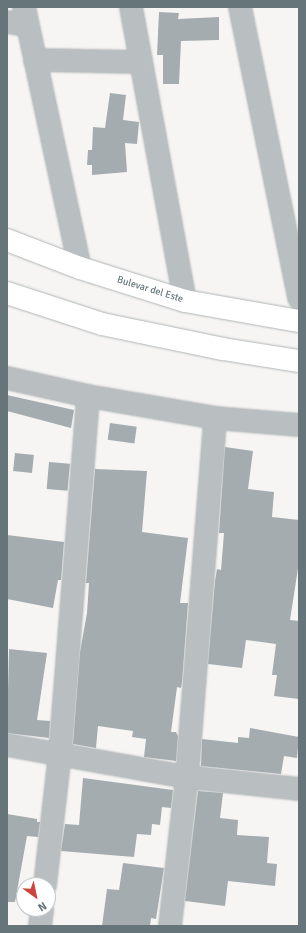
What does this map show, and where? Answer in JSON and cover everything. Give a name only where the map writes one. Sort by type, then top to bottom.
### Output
[{"type":"highway","name":"Bulevar del Este","points":[[7,240],[80,268],[185,301],[299,321]]},
{"type":"highway","points":[[7,293],[102,324],[230,350],[299,361]]},
{"type":"street","points":[[131,7],[185,301]]},
{"type":"street","points":[[240,7],[299,298]]},
{"type":"street","points":[[19,18],[35,60],[80,268]]},
{"type":"street","points":[[35,60],[142,62]]},
{"type":"street","points":[[7,378],[88,396],[215,418],[299,425]]},
{"type":"street","points":[[46,877],[60,754],[88,396]]},
{"type":"street","points":[[170,926],[187,777],[215,418]]},
{"type":"street","points":[[7,745],[187,777],[299,788]]},
{"type":"building","points":[[159,12],[179,13],[178,19],[219,17],[219,40],[181,41],[179,84],[163,84],[163,55],[157,55]]},
{"type":"building","points":[[110,93],[126,95],[123,120],[139,122],[137,144],[125,143],[127,172],[92,175],[92,165],[87,165],[88,150],[92,150],[93,127],[105,128]]},
{"type":"building","points":[[7,395],[74,410],[71,428],[7,411]]},
{"type":"building","points":[[110,423],[137,427],[134,444],[108,440]]},
{"type":"building","points":[[225,447],[253,451],[248,489],[274,492],[272,517],[299,520],[299,562],[290,620],[299,621],[299,699],[274,696],[277,675],[272,675],[276,644],[246,640],[242,668],[208,664],[215,581],[217,569],[221,570],[224,533],[219,533]]},
{"type":"building","points":[[15,453],[34,455],[32,473],[13,471]]},
{"type":"building","points":[[49,462],[70,464],[68,491],[47,489]]},
{"type":"building","points":[[95,469],[147,471],[142,532],[188,538],[180,603],[188,603],[182,682],[181,688],[177,687],[171,732],[176,732],[178,736],[176,761],[144,757],[146,739],[132,737],[133,731],[98,726],[96,748],[73,744],[80,652],[87,613],[89,583],[86,583]]},
{"type":"building","points":[[7,535],[64,542],[61,580],[58,580],[53,608],[7,599]]},
{"type":"building","points":[[9,649],[47,653],[37,720],[50,721],[49,738],[7,733]]},
{"type":"building","points":[[250,728],[299,737],[297,758],[284,756],[281,774],[201,766],[202,739],[238,743],[238,737],[249,738]]},
{"type":"building","points":[[83,778],[173,790],[171,808],[162,807],[160,825],[152,824],[151,835],[137,834],[134,857],[61,851],[65,824],[79,825]]},
{"type":"building","points":[[198,791],[223,793],[220,818],[238,820],[237,835],[269,837],[267,863],[277,864],[275,886],[228,881],[225,906],[185,901]]},
{"type":"building","points":[[7,814],[37,819],[37,822],[40,822],[38,837],[27,836],[20,877],[16,877],[15,902],[7,902]]},
{"type":"building","points":[[123,863],[164,868],[156,919],[151,918],[150,926],[102,926],[107,889],[119,890]]}]
